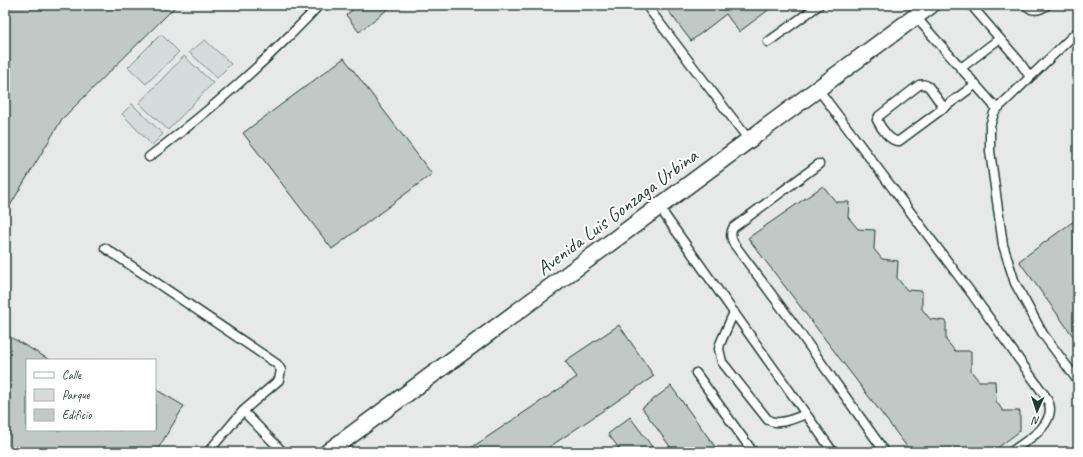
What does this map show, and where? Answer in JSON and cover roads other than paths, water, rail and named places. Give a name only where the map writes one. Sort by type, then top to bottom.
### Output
[{"type":"street","name":"Avenida Luis Gonzaga Urbina","points":[[328,452],[931,5]]},
{"type":"lane","points":[[149,157],[195,122],[227,95],[319,5]]},
{"type":"lane","points":[[646,5],[749,140]]},
{"type":"lane","points":[[768,42],[819,5]]},
{"type":"lane","points":[[971,5],[1030,77]]},
{"type":"lane","points":[[1026,5],[1032,10],[1036,10],[1047,5]]},
{"type":"lane","points":[[915,16],[997,109]]},
{"type":"lane","points":[[1078,31],[997,109],[994,113],[990,126],[990,151],[1003,245],[1015,283],[1043,334],[1078,381]]},
{"type":"lane","points":[[961,68],[999,39]]},
{"type":"lane","points":[[944,108],[929,87],[923,85],[919,86],[879,116],[877,120],[891,139],[899,141],[944,108],[976,84]]},
{"type":"lane","points":[[818,89],[969,290],[1046,397],[1050,408],[1048,419],[1043,427],[1011,452]]},
{"type":"lane","points":[[819,164],[733,228],[731,237],[734,244],[790,319],[885,452]]},
{"type":"lane","points":[[659,207],[833,452]]},
{"type":"lane","points":[[105,248],[277,364],[281,370],[279,380],[243,411],[208,452]]},
{"type":"lane","points":[[734,312],[720,344],[719,349],[722,362],[768,420],[772,422],[780,422],[806,414]]},
{"type":"lane","points":[[696,373],[753,452]]},
{"type":"lane","points":[[243,411],[283,452]]}]
